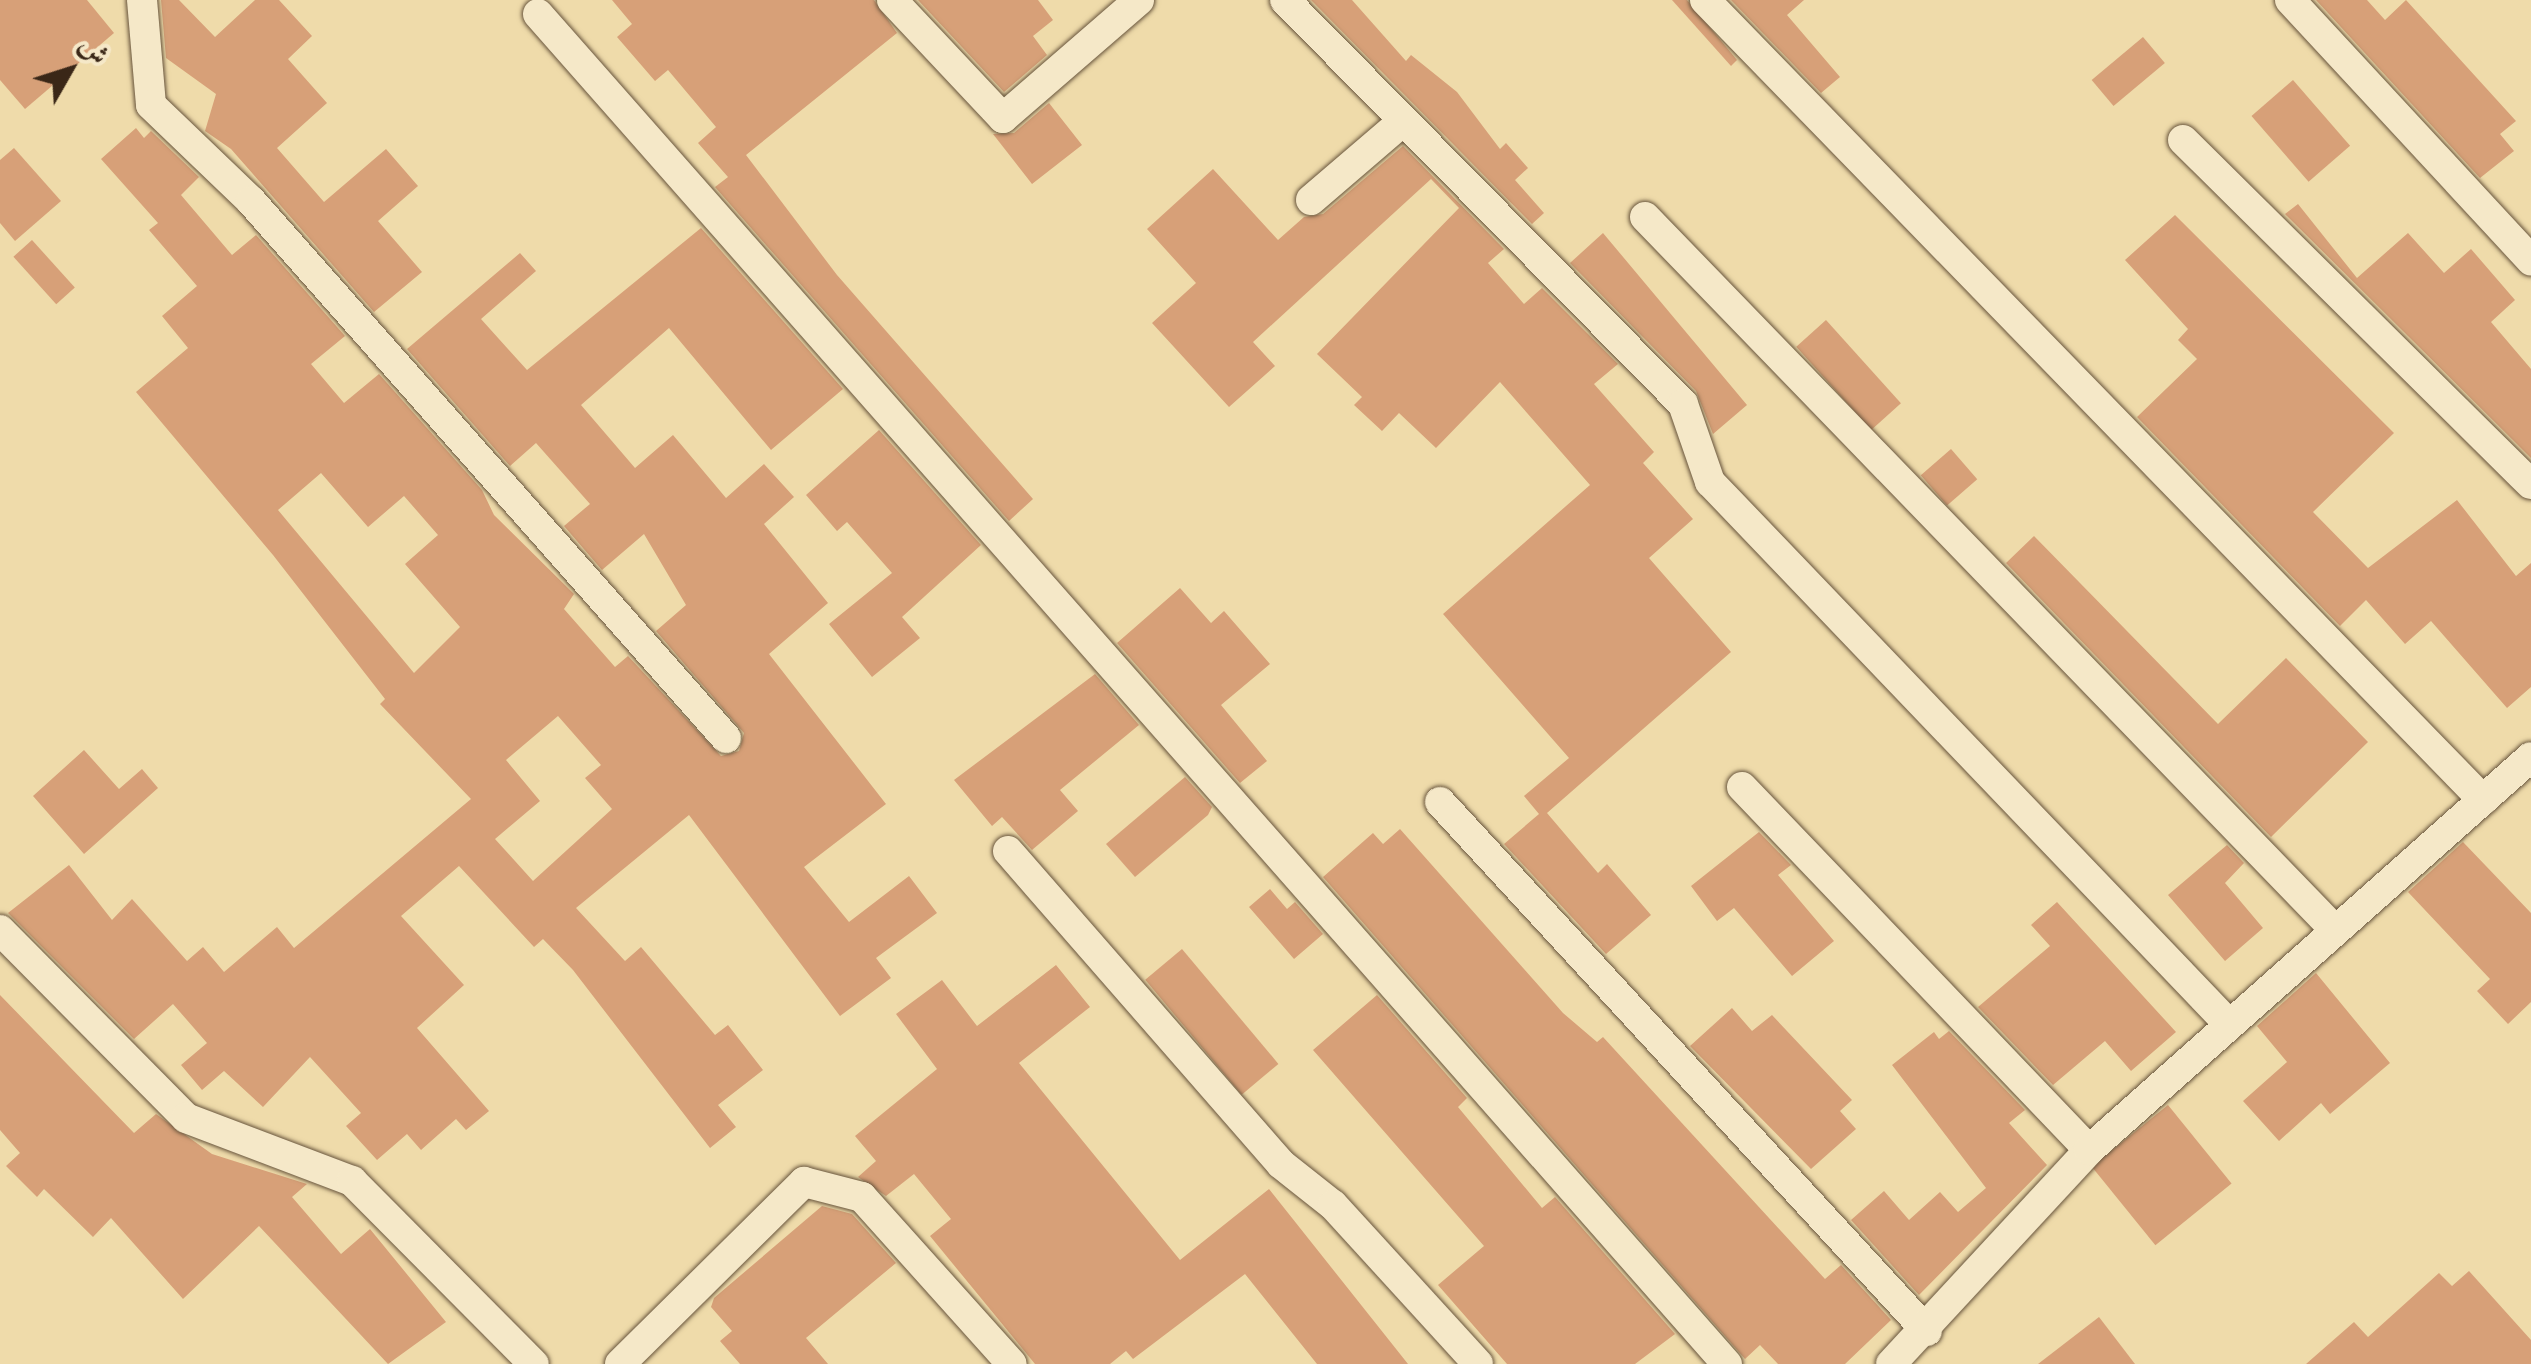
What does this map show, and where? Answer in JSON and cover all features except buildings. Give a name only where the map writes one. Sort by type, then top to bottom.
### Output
[{"type":"street","points":[[142,0],[152,105],[251,201],[726,738]]},
{"type":"street","points":[[892,0],[1003,118],[1140,0]]},
{"type":"street","points":[[1285,0],[1683,404],[1710,482],[2227,1022]]},
{"type":"street","points":[[1705,0],[2483,800]]},
{"type":"street","points":[[2290,0],[2531,260]]},
{"type":"street","points":[[538,14],[1727,1364]]},
{"type":"street","points":[[1311,200],[1402,122]]},
{"type":"street","points":[[2182,140],[2531,484]]},
{"type":"street","points":[[1645,217],[2334,929]]},
{"type":"street","points":[[1891,1364],[1928,1331],[2090,1150],[2227,1022],[2531,757]]},
{"type":"street","points":[[1742,787],[2090,1150]]},
{"type":"street","points":[[1440,802],[1928,1331]]},
{"type":"street","points":[[1008,850],[1281,1164],[1332,1205],[1478,1364]]},
{"type":"street","points":[[0,930],[186,1118],[352,1181],[534,1364]]},
{"type":"street","points":[[620,1364],[804,1182],[862,1197],[1012,1364]]}]
